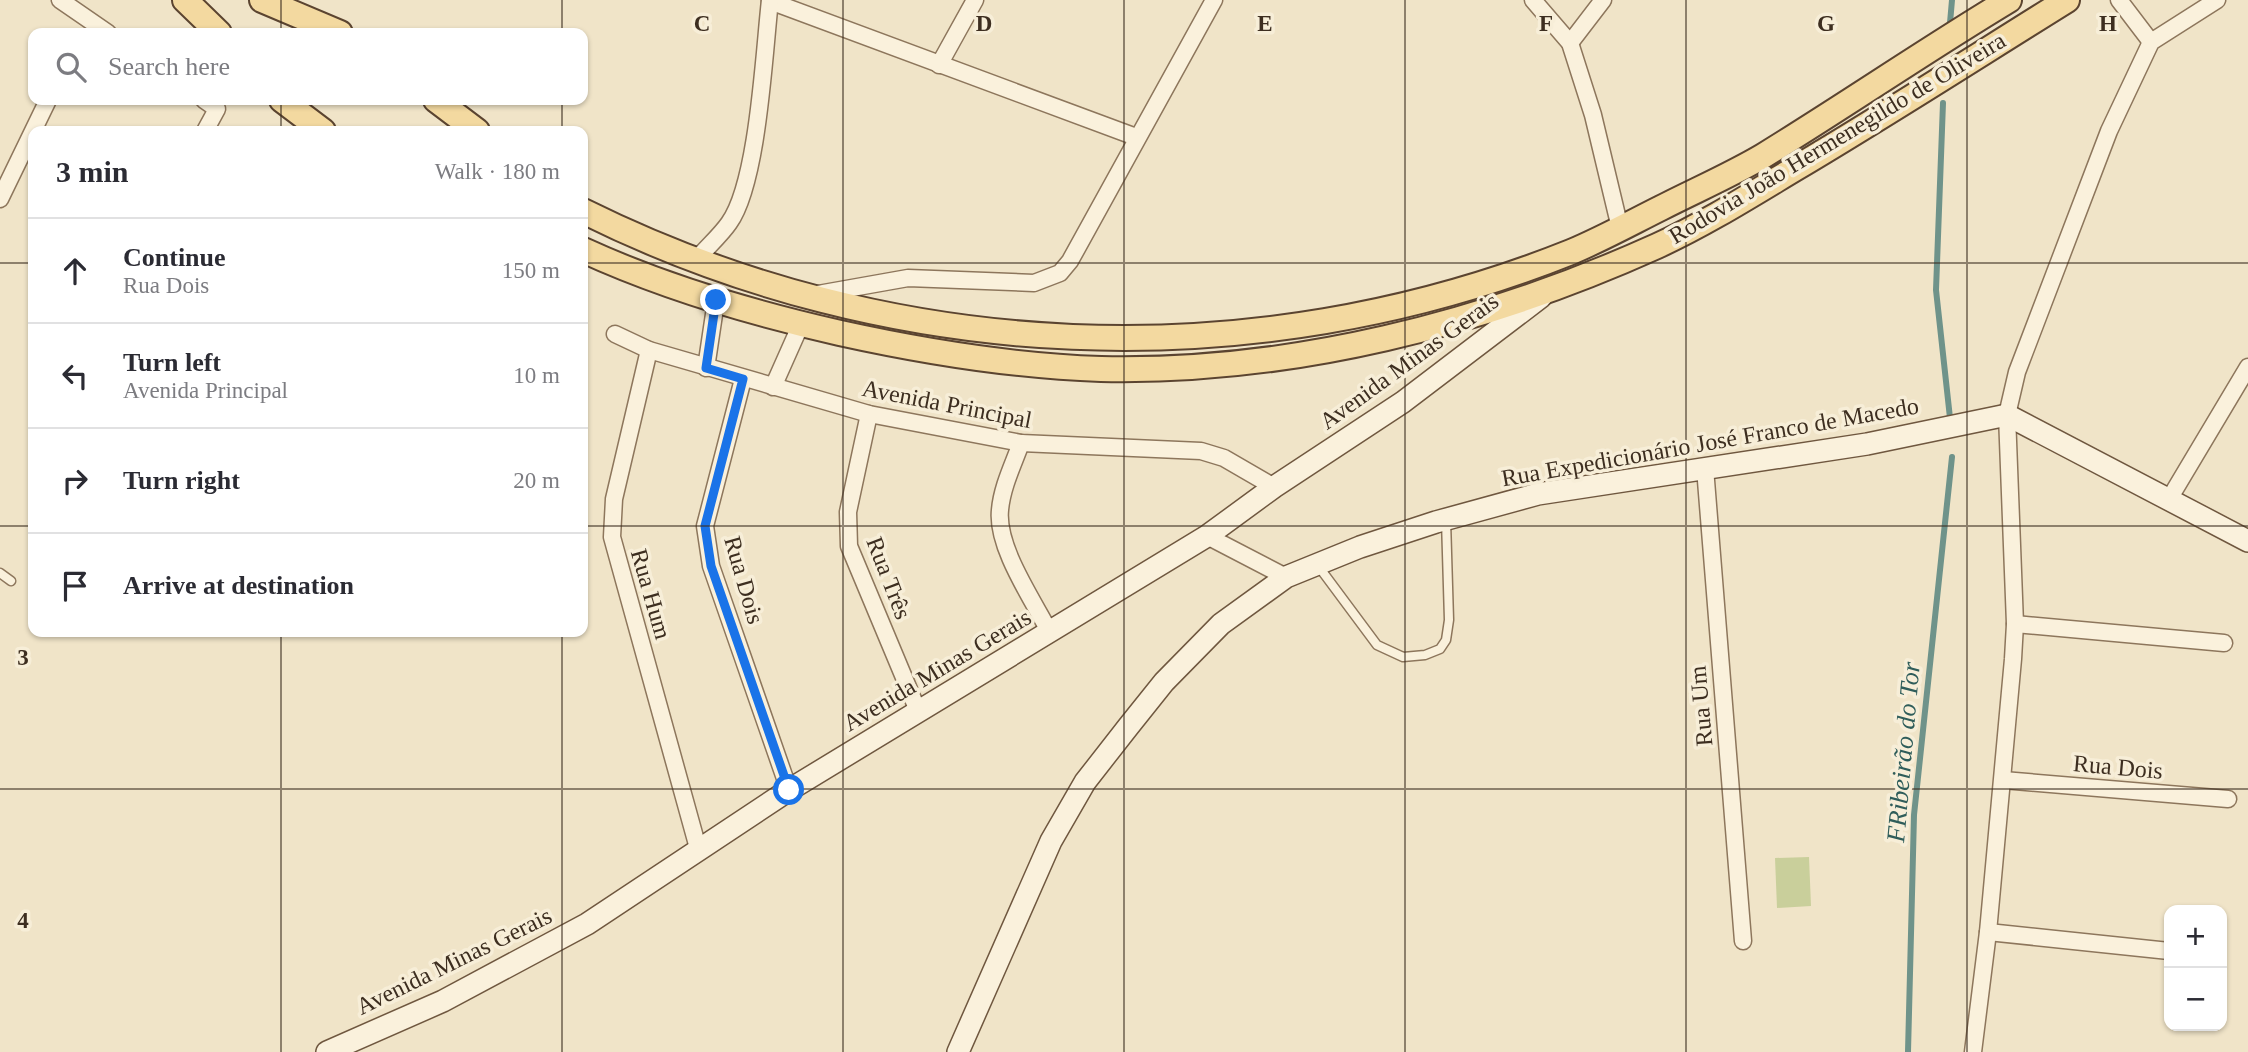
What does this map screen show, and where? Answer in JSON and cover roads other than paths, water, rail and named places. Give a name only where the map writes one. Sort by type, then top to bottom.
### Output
[{"type":"main road","points":[[185,0],[214,28]]},
{"type":"main road","points":[[262,0],[328,28]]},
{"type":"main road","name":"Rodovia João Hermenegildo de Oliveira","points":[[588,213],[632,235],[806,296],[893,316],[1008,333],[1095,340],[1202,337],[1294,326],[1428,298],[1573,251],[1760,158],[2009,0]]},
{"type":"main road","name":"Rodovia João Hermenegildo de Oliveira","points":[[588,252],[648,278],[801,324],[905,347],[997,361],[1101,369],[1177,367],[1260,359],[1359,344],[1454,321],[1548,291],[1660,244],[1747,197],[2067,0]]},
{"type":"main road","points":[[289,105],[318,126]]},
{"type":"main road","points":[[317,105],[324,126]]},
{"type":"main road","points":[[443,105],[470,126]]},
{"type":"street","points":[[60,0],[96,28]]},
{"type":"street","points":[[939,65],[975,0]]},
{"type":"street","points":[[806,296],[908,278],[1034,283],[1060,273],[1070,261],[1136,137],[1214,0]]},
{"type":"street","points":[[1533,0],[1570,43],[1593,116],[1620,228]]},
{"type":"street","points":[[1570,43],[1604,0]]},
{"type":"street","points":[[2119,0],[2151,42]]},
{"type":"street","points":[[1973,1052],[1988,933],[2015,624],[2007,415],[2017,372],[2040,308],[2109,131],[2151,42],[2217,0]]},
{"type":"street","points":[[697,259],[730,222],[743,193],[751,157],[770,1],[1136,137]]},
{"type":"street","points":[[35,126],[46,105]]},
{"type":"street","points":[[206,126],[210,105]]},
{"type":"street","points":[[0,199],[28,141]]},
{"type":"street","name":"Avenida Minas Gerais","points":[[327,1052],[443,1001],[587,924],[789,790],[1207,536],[1274,487],[1403,402],[1548,291]]},
{"type":"street","points":[[706,368],[716,300]]},
{"type":"street","points":[[774,387],[801,324]]},
{"type":"street","name":"Avenida Principal","points":[[615,334],[649,350],[706,368],[870,414],[1021,443],[1200,451],[1224,458],[1274,487]]},
{"type":"street","name":"Rua Hum","points":[[649,350],[614,499],[612,537],[698,848]]},
{"type":"street","points":[[2168,501],[2248,367]]},
{"type":"street","name":"Rua Dois","points":[[743,379],[705,526],[711,566],[789,790]]},
{"type":"street","name":"Rua Três","points":[[870,414],[848,512],[849,546],[918,712]]},
{"type":"street","points":[[2007,415],[2248,541]]},
{"type":"street","name":"Rua Expedicionário José Franco de Macedo","points":[[958,1052],[1035,872],[1085,782],[1183,663],[1221,624],[1286,577],[1360,547],[1446,519],[1538,494],[1867,444],[2007,415]]},
{"type":"street","points":[[1021,443],[1002,498],[1000,526],[1010,556],[1050,633]]},
{"type":"street","name":"Rua Um","points":[[1705,468],[1743,941]]},
{"type":"street","points":[[1207,536],[1286,577]]},
{"type":"street","points":[[2015,624],[2224,643]]},
{"type":"street","name":"Rua Dois","points":[[2003,780],[2228,799]]},
{"type":"street","points":[[1988,933],[2164,951]]},
{"type":"lane","points":[[1317,565],[1377,645],[1403,657],[1425,655],[1440,649],[1446,640],[1446,519]]},
{"type":"lane","points":[[0,573],[11,580]]},
{"type":"waterway","name":"FRibeirão do Tor","points":[[1950,23],[1952,0]]},
{"type":"waterway","name":"FRibeirão do Tor","points":[[1943,103],[1936,290],[1950,418]]},
{"type":"waterway","name":"FRibeirão do Tor","points":[[1908,1052],[1914,815],[1952,457]]}]
